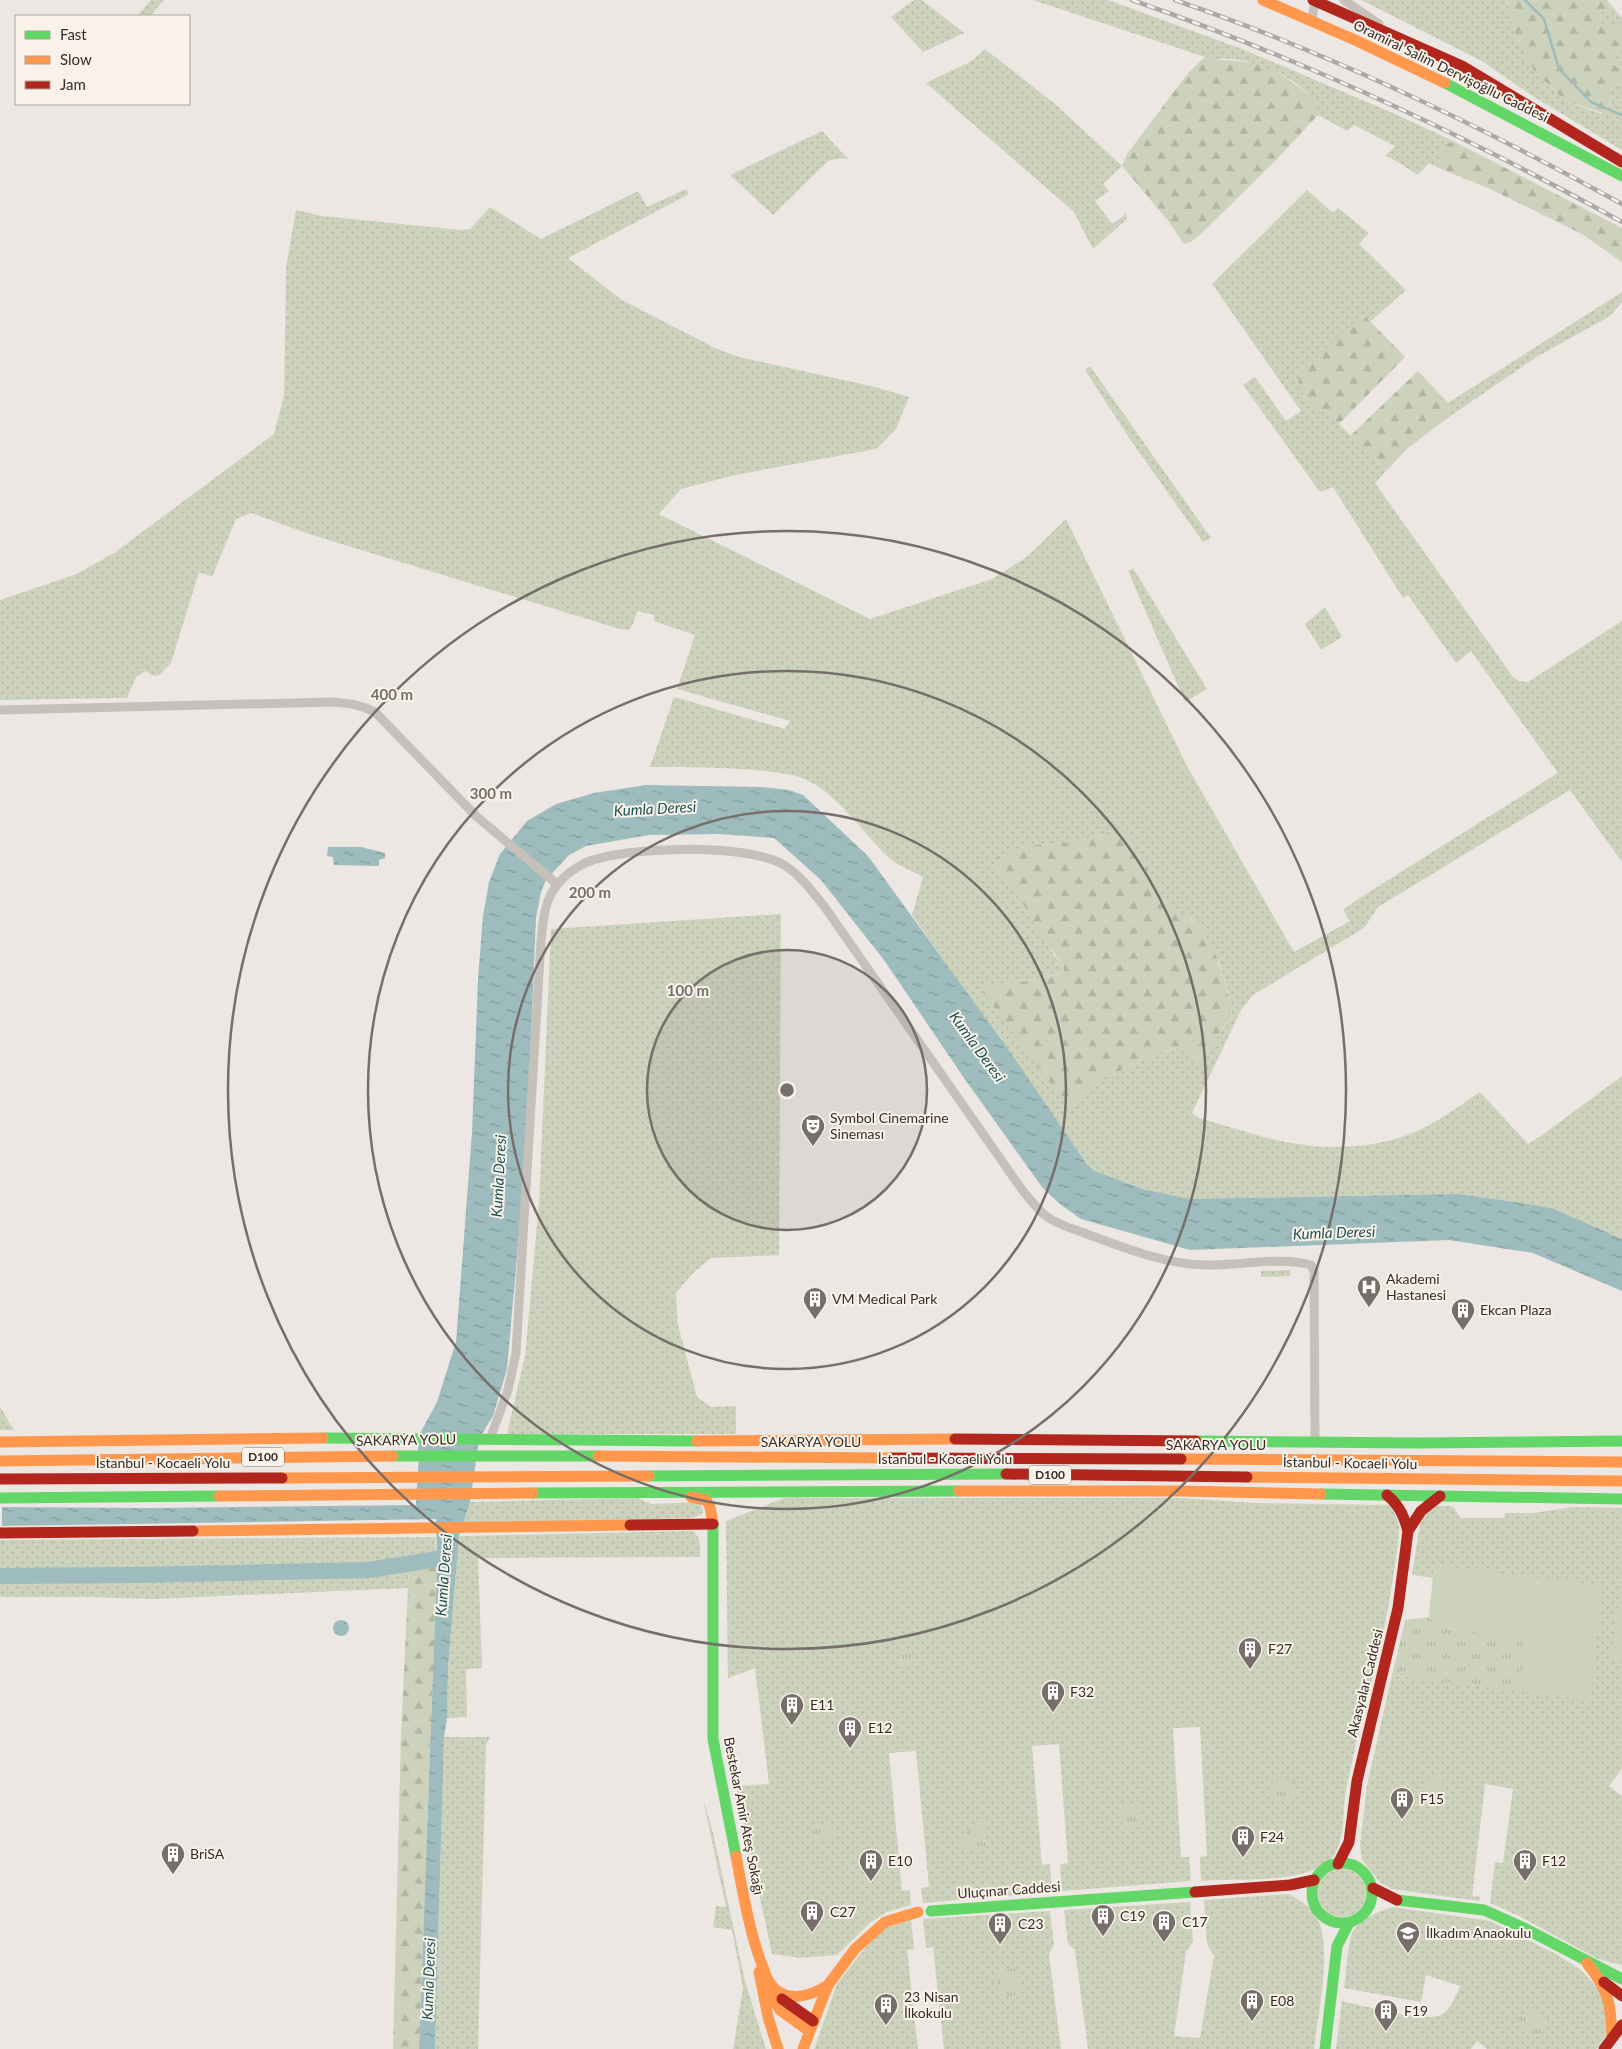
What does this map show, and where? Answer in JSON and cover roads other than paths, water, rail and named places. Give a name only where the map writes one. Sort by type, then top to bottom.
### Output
[{"type":"main road","name":"Oramiral Salim Dervişoğllu Caddesi","points":[[1263,0],[1312,20],[1455,86],[1622,176]]},
{"type":"main road","name":"Oramiral Salim Dervişoğllu Caddesi","points":[[1314,0],[1462,66],[1622,162]]},
{"type":"main road","points":[[0,1442],[318,1438],[1622,1442]]},
{"type":"main road","points":[[243,1439],[402,1455]]},
{"type":"main road","name":"SAKARYA YOLU","points":[[0,1461],[106,1461],[478,1454],[1622,1462]]},
{"type":"main road","name":"İstanbul - Kocaeli Yolu","points":[[0,1479],[993,1474],[1622,1481]]},
{"type":"main road","points":[[251,1495],[386,1476]]},
{"type":"main road","points":[[1523,1481],[1622,1489]]},
{"type":"main road","points":[[0,1498],[744,1491],[1181,1491],[1622,1499]]},
{"type":"main road","points":[[713,1524],[719,1506],[727,1498],[744,1491]]},
{"type":"main road","points":[[641,1493],[664,1498],[704,1498],[709,1501],[713,1524]]},
{"type":"main road","points":[[1387,1495],[1397,1504],[1405,1519],[1408,1531]]},
{"type":"main road","points":[[1408,1531],[1428,1503],[1440,1496]]},
{"type":"main road","points":[[0,1533],[713,1524]]},
{"type":"main road","name":"Bestekar Amir Ateş Sokağı","points":[[713,1524],[713,1739],[754,1944],[770,1984]]},
{"type":"main road","name":"Akasyalar Caddesi","points":[[1349,1842],[1361,1765],[1398,1608],[1408,1531]]},
{"type":"main road","points":[[1338,1864],[1349,1842]]},
{"type":"main road","points":[[1349,1842],[1356,1866]]},
{"type":"main road","points":[[1338,1864],[1356,1866],[1368,1876],[1373,1888],[1371,1904],[1364,1915],[1349,1923],[1338,1924],[1328,1921],[1316,1910],[1311,1896],[1314,1880],[1327,1867],[1338,1864]]},
{"type":"main road","name":"Uluçınar Caddesi","points":[[803,2049],[828,1985],[855,1949],[878,1927],[894,1919],[931,1910],[1290,1885],[1314,1880]]},
{"type":"main road","points":[[1290,1885],[1311,1896]]},
{"type":"main road","points":[[1373,1888],[1397,1900]]},
{"type":"main road","points":[[1371,1904],[1397,1900],[1484,1910],[1522,1927],[1585,1961],[1604,1974],[1622,1996]]},
{"type":"main road","points":[[1328,1921],[1336,1946]]},
{"type":"main road","points":[[1325,2049],[1336,1946],[1349,1923]]},
{"type":"main road","points":[[754,1944],[768,2017],[778,2049]]},
{"type":"main road","points":[[758,1966],[766,1990],[780,2010],[811,2026]]},
{"type":"main road","points":[[1604,1974],[1622,1972]]},
{"type":"main road","points":[[1604,1974],[1622,1979]]},
{"type":"main road","points":[[1604,1974],[1611,2008],[1612,2038]]},
{"type":"main road","points":[[770,1984],[781,1993],[792,1997],[816,1994],[828,1985]]},
{"type":"main road","points":[[770,1984],[782,1999],[811,2026]]},
{"type":"main road","points":[[1604,2049],[1622,2025]]},
{"type":"street","points":[[1312,20],[1314,0]]},
{"type":"street","points":[[1344,0],[1400,38]]},
{"type":"street","points":[[0,710],[351,703],[375,712],[476,816],[555,882]]},
{"type":"street","points":[[485,1439],[508,1390],[516,1353],[541,941],[546,905],[555,882],[586,863],[617,855],[650,850],[739,852],[764,857],[783,864],[798,875],[824,906],[1019,1186],[1045,1215],[1058,1223],[1117,1245],[1161,1259],[1185,1264],[1294,1262],[1311,1265],[1314,1271],[1315,1442]]},
{"type":"water","name":"Kumla Deresi","points":[[646,785],[761,787],[789,790],[803,795],[868,856],[1013,1056],[1086,1163],[1094,1171],[1143,1189],[1189,1199],[1458,1194],[1552,1208],[1622,1239],[1622,1291],[1533,1253],[1449,1240],[1190,1250],[1081,1219],[1060,1204],[1042,1187],[964,1078],[884,960],[821,880],[774,838],[719,834],[649,835],[586,846],[569,855],[546,880],[541,892],[536,918],[526,1155],[507,1369],[493,1416],[479,1439],[470,1502],[459,1536],[448,1667],[447,1718],[444,1737],[435,2049],[419,2049],[437,1563],[436,1519],[2,1526],[2,1507],[149,1508],[416,1505],[419,1455],[417,1439],[437,1402],[456,1342],[472,1132],[478,979],[483,916],[489,882],[500,854],[527,821],[556,804],[594,793]]},
{"type":"water","points":[[328,847],[361,847],[385,853],[385,858],[379,860],[379,866],[334,865],[333,857],[327,856]]},
{"type":"water","points":[[341,1620],[349,1628],[341,1636],[333,1628]]},
{"type":"waterway","points":[[1525,0],[1544,19],[1559,69],[1591,102],[1622,115]]},
{"type":"waterway","name":"Kumla Deresi","points":[[0,1576],[369,1570],[443,1558]]},
{"type":"railway","points":[[1132,0],[1258,47],[1382,100],[1503,159],[1622,222]]},
{"type":"railway","points":[[1175,0],[1290,43],[1403,92],[1514,146],[1622,204]]},
{"type":"place","name":"Symbol Cinemarine Sineması","points":[[813,1147]]},
{"type":"place","name":"Akademi Hastanesi","points":[[1369,1308]]},
{"type":"place","name":"VM Medical Park","points":[[815,1320]]},
{"type":"place","name":"Ekcan Plaza","points":[[1463,1331]]},
{"type":"place","name":"F27","points":[[1250,1670]]},
{"type":"place","name":"F32","points":[[1053,1713]]},
{"type":"place","name":"E11","points":[[792,1726]]},
{"type":"place","name":"E12","points":[[850,1749]]},
{"type":"place","name":"F15","points":[[1402,1820]]},
{"type":"place","name":"F24","points":[[1243,1858]]},
{"type":"place","name":"BriSA","points":[[173,1875]]},
{"type":"place","name":"E10","points":[[871,1882]]},
{"type":"place","name":"F12","points":[[1525,1882]]},
{"type":"place","name":"C27","points":[[812,1933]]},
{"type":"place","name":"C19","points":[[1103,1937]]},
{"type":"place","name":"C17","points":[[1164,1943]]},
{"type":"place","name":"C23","points":[[1000,1945]]},
{"type":"place","name":"İlkadım Anaokulu","points":[[1408,1954]]},
{"type":"place","name":"E08","points":[[1252,2022]]},
{"type":"place","name":"23 Nisan İlkokulu","points":[[886,2026]]},
{"type":"place","name":"F19","points":[[1386,2032]]}]
